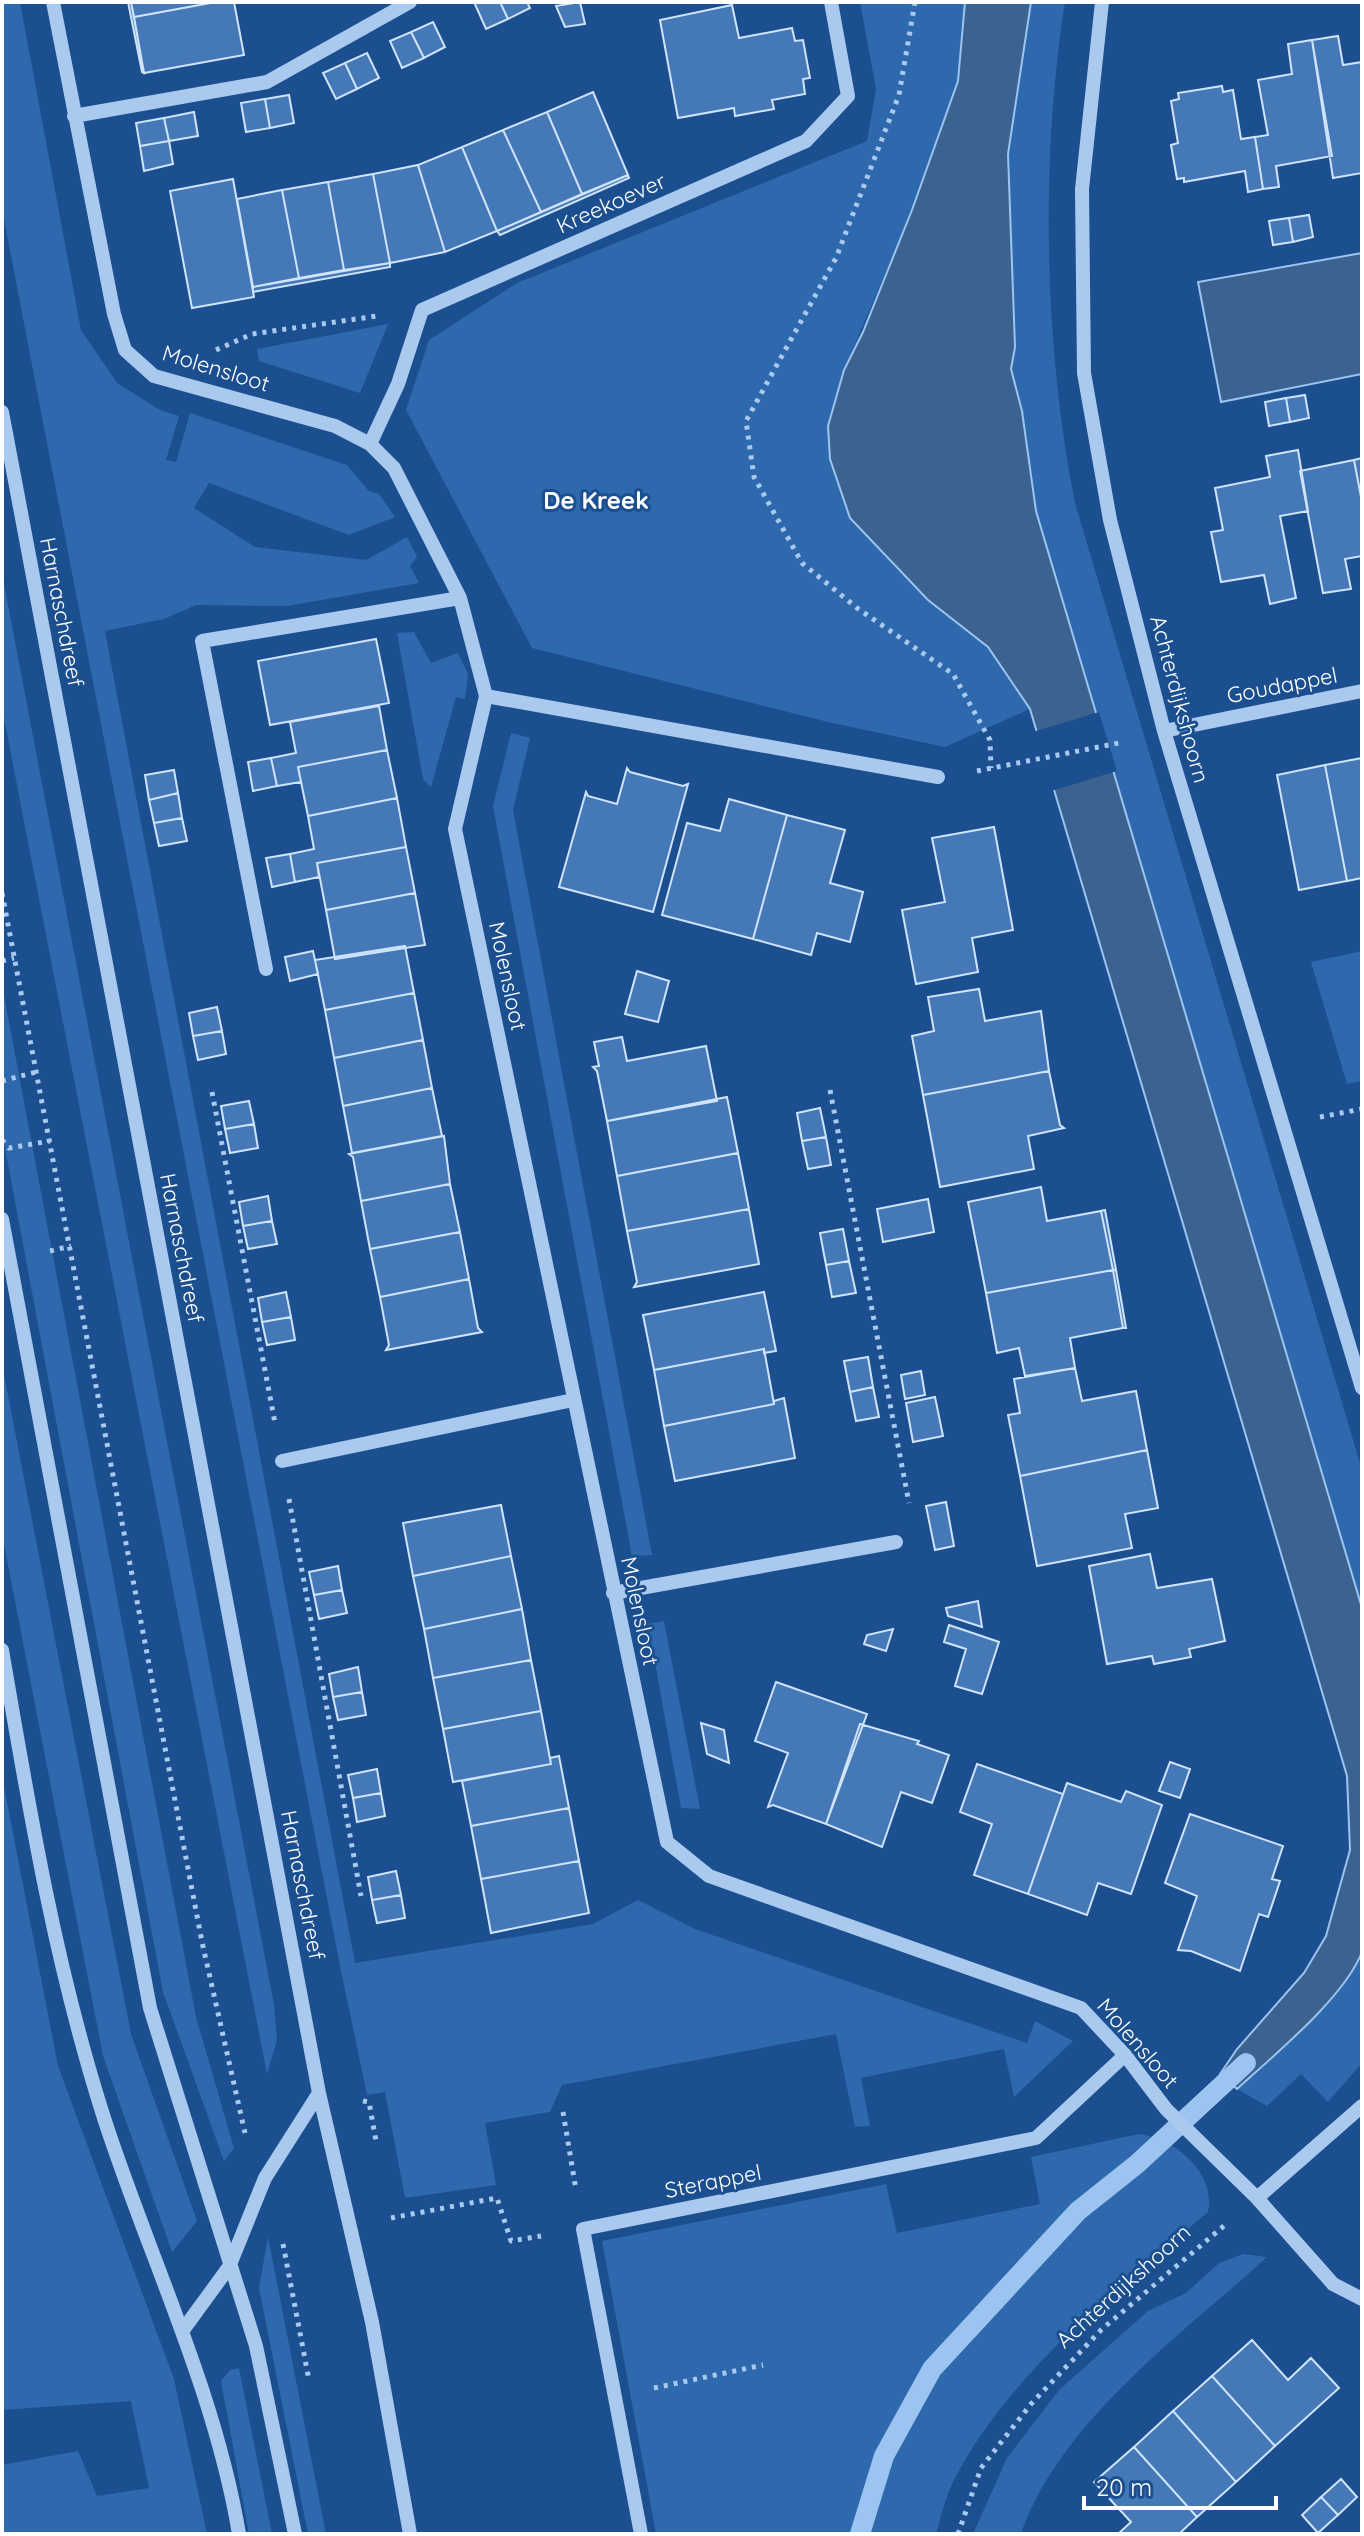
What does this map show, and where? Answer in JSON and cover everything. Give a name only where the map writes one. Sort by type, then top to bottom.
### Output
[{"type":"street","name":"Molensloot","points":[[53,2],[114,314],[125,350],[154,376],[335,426],[370,444],[394,468],[460,598],[486,696],[455,829],[667,1842],[709,1876],[1081,2008],[1125,2055],[1166,2109],[1224,2163],[1333,2284],[1362,2299]]},
{"type":"street","points":[[74,116],[267,82],[410,2]]},
{"type":"street","name":"Kreekoever","points":[[422,310],[806,141],[848,96],[831,2]]},
{"type":"street","points":[[1101,3],[1117,2]]},
{"type":"street","name":"Achterdijkshoorn","points":[[1101,3],[1082,189],[1084,373],[1110,520],[1164,731],[1362,1388]]},
{"type":"street","points":[[370,444],[398,384],[422,310]]},
{"type":"street","name":"Harnaschdreef","points":[[2,412],[319,2093],[372,2322],[410,2534]]},
{"type":"street","points":[[266,969],[202,641],[460,598]]},
{"type":"street","name":"Goudappel","points":[[1164,731],[1362,691]]},
{"type":"street","points":[[486,696],[938,777]]},
{"type":"street","points":[[2,1219],[150,2008],[256,2346],[295,2534]]},
{"type":"street","points":[[282,1461],[573,1400]]},
{"type":"street","points":[[613,1593],[896,1542]]},
{"type":"street","points":[[2,1650],[46,1905],[104,2117],[183,2330],[239,2534]]},
{"type":"street","name":"Sterappel","points":[[583,2229],[875,2173],[1036,2138],[1125,2055]]},
{"type":"street","points":[[183,2330],[229,2267],[265,2178],[319,2093]]},
{"type":"street","points":[[1257,2198],[1362,2106]]},
{"type":"street","points":[[583,2229],[641,2534]]},
{"type":"path","points":[[915,2],[899,95],[836,258],[746,421],[754,477],[802,563],[857,608],[953,674],[990,740],[991,768]]},
{"type":"path","points":[[154,376],[252,334],[422,310]]},
{"type":"path","points":[[1011,765],[1114,745]]},
{"type":"path","points":[[2,893],[202,1942],[242,2126],[265,2178],[281,2237],[312,2393]]},
{"type":"path","points":[[2,961],[14,958]]},
{"type":"path","points":[[2,1081],[36,1072]]},
{"type":"path","points":[[830,1090],[914,1529],[896,1542]]},
{"type":"path","points":[[2,1140],[9,1148],[50,1141]]},
{"type":"path","points":[[319,2093],[369,2102],[377,2146]]},
{"type":"path","points":[[388,2203],[391,2218],[497,2198],[511,2241],[583,2229],[563,2112]]},
{"type":"path","name":"Achterdijkshoorn","points":[[958,2534],[981,2468],[1031,2404],[1101,2330],[1257,2198]]},
{"type":"path","points":[[614,2397],[763,2365]]},
{"type":"shaded area","points":[[2,2],[20,2],[81,330],[117,383],[160,410],[179,416],[166,460],[176,462],[190,413],[347,465],[369,491],[379,494],[395,517],[349,535],[209,483],[194,508],[255,547],[366,560],[407,537],[417,557],[410,566],[419,583],[287,606],[196,605],[164,619],[105,631],[355,1963],[593,1924],[638,1900],[695,1929],[1027,2043],[1035,2021],[1073,2041],[1014,2097],[1004,2049],[861,2078],[870,2126],[855,2127],[836,2034],[562,2085],[550,2112],[485,2123],[496,2185],[405,2198],[385,2092],[367,2095],[340,1966],[2,209]]},
{"type":"shaded area","points":[[860,2],[965,2],[958,81],[912,210],[844,370],[891,563],[928,600],[988,647],[1030,709],[945,747],[828,722],[532,648],[406,410],[429,340],[517,283],[867,141],[876,89]]},
{"type":"shaded area","points":[[965,2],[1031,2],[1008,154],[1015,347],[1011,369],[1022,411],[1036,511],[1362,1608],[1362,1952],[1353,1970],[1324,2007],[1237,2089],[1220,2074],[1237,2049],[1304,1973],[1326,1936],[1350,1850],[1347,1776],[1030,709],[988,647],[928,600],[850,518],[830,459],[828,426],[844,370],[863,332],[912,210],[958,81]]},
{"type":"shaded area","points":[[1031,2],[1065,2],[1052,124],[1049,253],[1057,381],[1075,503],[1362,1470],[1362,1608],[1036,511],[1022,411],[1011,369],[1015,347],[1008,154]]},
{"type":"shaded area","points":[[1362,253],[1362,374],[1221,402],[1198,282]]},
{"type":"shaded area","points":[[388,324],[360,393],[259,361],[257,349]]},
{"type":"shaded area","points":[[2,573],[274,2005],[277,2040],[267,2074],[2,708]]},
{"type":"shaded area","points":[[414,632],[431,663],[458,653],[468,674],[465,699],[456,697],[431,787],[423,779],[397,633]]},
{"type":"shaded area","points":[[511,733],[530,738],[513,810],[652,1555],[632,1556],[493,806]]},
{"type":"shaded area","points":[[1362,951],[1362,1081],[1347,1084],[1311,962]]},
{"type":"shaded area","points":[[2,985],[196,2017],[234,2148],[224,2161],[163,1992],[2,1132]]},
{"type":"shaded area","points":[[2,1364],[131,2034],[197,2221],[172,2252],[103,2056],[2,1534]]},
{"type":"shaded area","points":[[664,1621],[700,1809],[681,1808],[648,1624]]},
{"type":"shaded area","points":[[2,1776],[58,2066],[174,2379],[207,2534],[2,2534],[2,2465],[78,2451],[97,2496],[149,2488],[131,2401],[2,2410]]},
{"type":"shaded area","points":[[1362,1952],[1362,2063],[1328,2102],[1301,2074],[1267,2106],[1237,2089],[1324,2007],[1353,1970]]},
{"type":"shaded area","points":[[1139,2134],[1167,2143],[1190,2160],[1206,2184],[1208,2212],[1102,2303],[1033,2370],[975,2443],[953,2482],[936,2534],[656,2534],[602,2241],[886,2184],[897,2233],[1040,2204],[1031,2157]]},
{"type":"shaded area","points":[[268,2237],[326,2534],[308,2534],[259,2288]]},
{"type":"shaded area","points":[[1243,2254],[1267,2257],[1161,2350],[1093,2418],[1039,2493],[1021,2534],[973,2534],[1007,2458],[1059,2390],[1148,2311],[1186,2293],[1219,2263]]},
{"type":"shaded area","points":[[239,2368],[272,2534],[249,2534],[221,2381],[230,2370]]},
{"type":"pier","points":[[1099,712],[1117,771],[1051,791],[1033,732]]},
{"type":"building","points":[[128,2],[131,2],[144,73],[142,72]]},
{"type":"building","points":[[131,2],[216,2],[134,17]]},
{"type":"building","points":[[216,2],[234,2],[244,55],[144,73],[134,17]]},
{"type":"building","points":[[474,2],[500,2],[508,19],[486,29]]},
{"type":"building","points":[[500,2],[527,2],[530,8],[508,19]]},
{"type":"building","points":[[580,2],[585,24],[565,27],[556,6]]},
{"type":"building","points":[[732,5],[739,38],[792,28],[795,41],[803,40],[810,78],[803,79],[805,94],[772,100],[774,109],[735,116],[734,108],[678,118],[660,20]]},
{"type":"building","points":[[433,22],[445,47],[424,58],[411,32]]},
{"type":"building","points":[[411,32],[424,58],[402,68],[390,41]]},
{"type":"building","points":[[1338,36],[1343,65],[1362,62],[1362,173],[1333,178],[1312,40]]},
{"type":"building","points":[[1312,40],[1332,156],[1276,166],[1279,187],[1263,189],[1255,137],[1268,135],[1258,80],[1292,74],[1288,44]]},
{"type":"building","points":[[367,53],[379,78],[357,89],[345,63]]},
{"type":"building","points":[[345,63],[357,89],[336,99],[323,73]]},
{"type":"building","points":[[1222,86],[1223,92],[1233,90],[1241,139],[1255,137],[1263,189],[1248,192],[1245,171],[1184,182],[1184,178],[1177,179],[1171,145],[1178,143],[1171,101],[1179,99],[1178,93]]},
{"type":"building","points":[[593,92],[628,175],[582,194],[547,112]]},
{"type":"building","points":[[289,95],[294,123],[270,128],[265,99]]},
{"type":"building","points":[[265,99],[270,128],[246,132],[241,103]]},
{"type":"building","points":[[194,112],[198,136],[169,141],[164,118]]},
{"type":"building","points":[[547,112],[582,194],[541,212],[503,130]]},
{"type":"building","points":[[164,118],[169,141],[140,146],[136,123]]},
{"type":"building","points":[[503,130],[541,212],[497,231],[462,147]]},
{"type":"building","points":[[169,141],[173,164],[144,171],[140,146]]},
{"type":"building","points":[[462,147],[497,231],[445,252],[418,165]]},
{"type":"building","points":[[418,165],[445,252],[390,263],[373,174]]},
{"type":"building","points":[[373,174],[390,263],[344,270],[328,182]]},
{"type":"building","points":[[628,175],[629,178],[500,235],[497,231]]},
{"type":"building","points":[[233,179],[254,297],[192,308],[170,191]]},
{"type":"building","points":[[328,182],[344,270],[299,278],[282,190]]},
{"type":"building","points":[[282,190],[299,278],[253,287],[237,199]]},
{"type":"building","points":[[1309,215],[1313,237],[1293,242],[1289,218]]},
{"type":"building","points":[[1289,218],[1293,242],[1273,245],[1269,221]]},
{"type":"building","points":[[390,263],[390,267],[253,292],[253,287]]},
{"type":"building","points":[[1305,395],[1309,418],[1290,422],[1286,398]]},
{"type":"building","points":[[1286,398],[1290,422],[1269,426],[1265,402]]},
{"type":"building","points":[[1298,450],[1308,511],[1280,516],[1296,598],[1270,604],[1264,575],[1221,582],[1211,532],[1223,530],[1215,488],[1270,477],[1266,456]]},
{"type":"building","points":[[1362,458],[1362,502],[1354,460]]},
{"type":"building","points":[[1354,460],[1362,502],[1362,556],[1345,559],[1351,589],[1323,593],[1300,471]]},
{"type":"building","points":[[376,639],[389,703],[270,725],[258,661]]},
{"type":"building","points":[[379,706],[387,750],[298,767],[301,782],[277,786],[271,758],[296,753],[290,722]]},
{"type":"building","points":[[387,750],[397,798],[308,816],[298,767]]},
{"type":"building","points":[[271,758],[277,786],[253,791],[248,762]]},
{"type":"building","points":[[1362,758],[1362,878],[1347,881],[1325,765]]},
{"type":"building","points":[[1325,765],[1347,881],[1299,890],[1277,775]]},
{"type":"building","points":[[627,768],[630,772],[683,786],[688,784],[653,912],[559,887],[586,792],[588,796],[617,804]]},
{"type":"building","points":[[174,770],[178,793],[149,800],[145,775]]},
{"type":"building","points":[[178,793],[182,818],[154,823],[149,800]]},
{"type":"building","points":[[397,798],[406,847],[317,863],[319,877],[295,882],[290,854],[314,849],[308,816]]},
{"type":"building","points":[[729,799],[787,815],[753,939],[662,915],[687,823],[720,831]]},
{"type":"building","points":[[787,815],[845,830],[830,883],[863,892],[850,942],[817,933],[811,955],[753,939]]},
{"type":"building","points":[[182,818],[187,841],[159,846],[154,823]]},
{"type":"building","points":[[994,827],[1013,930],[972,938],[978,972],[916,984],[902,910],[945,902],[932,838]]},
{"type":"building","points":[[406,847],[415,893],[326,910],[317,863]]},
{"type":"building","points":[[290,854],[295,882],[272,887],[266,858]]},
{"type":"building","points":[[415,893],[425,945],[335,959],[326,910]]},
{"type":"building","points":[[405,946],[414,993],[325,1010],[315,960]]},
{"type":"building","points":[[313,951],[318,974],[290,981],[285,957]]},
{"type":"building","points":[[637,971],[669,981],[658,1022],[625,1014]]},
{"type":"building","points":[[979,989],[985,1021],[1041,1011],[1049,1071],[923,1095],[912,1036],[934,1031],[928,997]]},
{"type":"building","points":[[414,993],[423,1040],[334,1058],[325,1010]]},
{"type":"building","points":[[217,1007],[222,1031],[193,1036],[189,1013]]},
{"type":"building","points":[[222,1031],[226,1054],[198,1060],[193,1036]]},
{"type":"building","points":[[622,1037],[627,1061],[706,1046],[717,1101],[607,1121],[597,1071],[593,1067],[599,1066],[594,1042]]},
{"type":"building","points":[[423,1040],[432,1088],[343,1106],[334,1058]]},
{"type":"building","points":[[1049,1071],[1060,1125],[1064,1128],[1028,1136],[1034,1169],[940,1187],[923,1095]]},
{"type":"building","points":[[432,1088],[442,1136],[352,1153],[343,1106]]},
{"type":"building","points":[[727,1097],[738,1153],[617,1176],[607,1121]]},
{"type":"building","points":[[249,1101],[254,1124],[225,1129],[221,1106]]},
{"type":"building","points":[[820,1108],[826,1137],[802,1141],[797,1113]]},
{"type":"building","points":[[254,1124],[258,1148],[230,1153],[225,1129]]},
{"type":"building","points":[[444,1136],[450,1184],[361,1201],[353,1157],[349,1154]]},
{"type":"building","points":[[826,1137],[831,1165],[808,1169],[802,1141]]},
{"type":"building","points":[[738,1153],[749,1209],[627,1231],[617,1176]]},
{"type":"building","points":[[450,1184],[460,1232],[370,1249],[361,1201]]},
{"type":"building","points":[[1041,1187],[1047,1221],[1101,1211],[1113,1270],[986,1293],[968,1202]]},
{"type":"building","points":[[268,1196],[272,1221],[243,1226],[239,1202]]},
{"type":"building","points":[[928,1199],[934,1232],[883,1242],[877,1209]]},
{"type":"building","points":[[749,1209],[759,1264],[634,1287],[637,1282],[627,1231]]},
{"type":"building","points":[[1105,1210],[1116,1270],[1113,1270],[1101,1211]]},
{"type":"building","points":[[272,1221],[277,1244],[248,1249],[243,1226]]},
{"type":"building","points":[[843,1229],[849,1261],[826,1265],[820,1233]]},
{"type":"building","points":[[460,1232],[469,1279],[380,1297],[370,1249]]},
{"type":"building","points":[[849,1261],[856,1293],[832,1297],[826,1265]]},
{"type":"building","points":[[1113,1270],[1123,1328],[1070,1338],[1075,1368],[1025,1376],[1019,1348],[997,1353],[986,1293]]},
{"type":"building","points":[[1113,1270],[1116,1270],[1126,1328],[1123,1328]]},
{"type":"building","points":[[469,1279],[478,1328],[482,1332],[386,1350],[389,1345],[380,1297]]},
{"type":"building","points":[[286,1292],[291,1317],[262,1322],[258,1298]]},
{"type":"building","points":[[764,1292],[776,1351],[764,1353],[764,1349],[654,1370],[643,1315]]},
{"type":"building","points":[[291,1317],[295,1340],[267,1345],[262,1322]]},
{"type":"building","points":[[764,1349],[774,1404],[664,1426],[654,1370]]},
{"type":"building","points":[[868,1357],[873,1387],[850,1392],[844,1361]]},
{"type":"building","points":[[1075,1368],[1082,1401],[1136,1391],[1147,1450],[1020,1476],[1008,1415],[1020,1413],[1014,1379]]},
{"type":"building","points":[[921,1371],[925,1395],[905,1399],[901,1375]]},
{"type":"building","points":[[873,1387],[879,1417],[856,1421],[850,1392]]},
{"type":"building","points":[[935,1397],[943,1436],[913,1442],[906,1403]]},
{"type":"building","points":[[784,1398],[795,1458],[675,1481],[664,1426],[774,1404],[774,1401]]},
{"type":"building","points":[[1147,1450],[1158,1508],[1125,1514],[1132,1548],[1037,1566],[1020,1476]]},
{"type":"building","points":[[946,1502],[954,1546],[935,1550],[926,1506]]},
{"type":"building","points":[[501,1505],[511,1556],[413,1576],[403,1523]]},
{"type":"building","points":[[1150,1554],[1157,1588],[1212,1579],[1225,1641],[1189,1649],[1191,1657],[1154,1664],[1152,1656],[1107,1664],[1089,1566]]},
{"type":"building","points":[[511,1556],[522,1609],[424,1629],[413,1576]]},
{"type":"building","points":[[338,1566],[342,1590],[314,1595],[309,1572]]},
{"type":"building","points":[[342,1590],[347,1613],[319,1619],[314,1595]]},
{"type":"building","points":[[978,1601],[982,1627],[948,1616],[946,1608]]},
{"type":"building","points":[[522,1609],[531,1660],[433,1678],[424,1629]]},
{"type":"building","points":[[949,1625],[999,1642],[982,1694],[955,1686],[966,1649],[944,1642]]},
{"type":"building","points":[[893,1629],[886,1651],[864,1644],[867,1635]]},
{"type":"building","points":[[531,1660],[541,1711],[443,1729],[433,1678]]},
{"type":"building","points":[[358,1667],[362,1692],[333,1697],[329,1674]]},
{"type":"building","points":[[776,1682],[867,1714],[826,1824],[773,1805],[768,1807],[788,1753],[755,1741]]},
{"type":"building","points":[[362,1692],[366,1715],[338,1720],[333,1697]]},
{"type":"building","points":[[541,1711],[551,1764],[453,1782],[443,1729]]},
{"type":"building","points":[[701,1723],[724,1730],[729,1763],[707,1754]]},
{"type":"building","points":[[860,1724],[919,1741],[917,1744],[949,1755],[932,1803],[901,1792],[882,1847],[826,1824]]},
{"type":"building","points":[[559,1756],[569,1808],[471,1826],[462,1781],[551,1764],[550,1758]]},
{"type":"building","points":[[1170,1762],[1190,1769],[1180,1798],[1159,1791]]},
{"type":"building","points":[[977,1764],[1063,1794],[1028,1894],[974,1875],[992,1824],[960,1812]]},
{"type":"building","points":[[377,1769],[381,1793],[353,1798],[348,1775]]},
{"type":"building","points":[[1067,1783],[1121,1802],[1126,1791],[1162,1805],[1131,1894],[1098,1883],[1087,1915],[1028,1894]]},
{"type":"building","points":[[381,1793],[385,1816],[357,1822],[353,1798]]},
{"type":"building","points":[[569,1808],[579,1861],[481,1879],[471,1826]]},
{"type":"building","points":[[1190,1814],[1283,1846],[1272,1879],[1280,1881],[1268,1917],[1259,1914],[1240,1971],[1191,1951],[1178,1950],[1197,1896],[1165,1883]]},
{"type":"building","points":[[579,1861],[589,1913],[491,1933],[481,1879]]},
{"type":"building","points":[[396,1871],[401,1895],[372,1900],[368,1877]]},
{"type":"building","points":[[401,1895],[405,1918],[377,1923],[372,1900]]},
{"type":"building","points":[[1252,2340],[1288,2380],[1311,2358],[1339,2388],[1275,2446],[1212,2376]]},
{"type":"building","points":[[1212,2376],[1275,2446],[1236,2482],[1173,2411]]},
{"type":"building","points":[[1173,2411],[1236,2482],[1197,2517],[1134,2447]]},
{"type":"building","points":[[1134,2447],[1197,2517],[1179,2534],[1118,2534],[1131,2522],[1094,2482]]},
{"type":"building","points":[[1341,2479],[1357,2497],[1338,2515],[1321,2497]]},
{"type":"building","points":[[1321,2497],[1338,2515],[1318,2533],[1302,2515]]},
{"type":"waterway","points":[[860,2534],[884,2456],[932,2369],[1078,2211],[1137,2164],[1246,2063]]},
{"type":"district","name":"De Kreek","points":[[596,501]]}]
